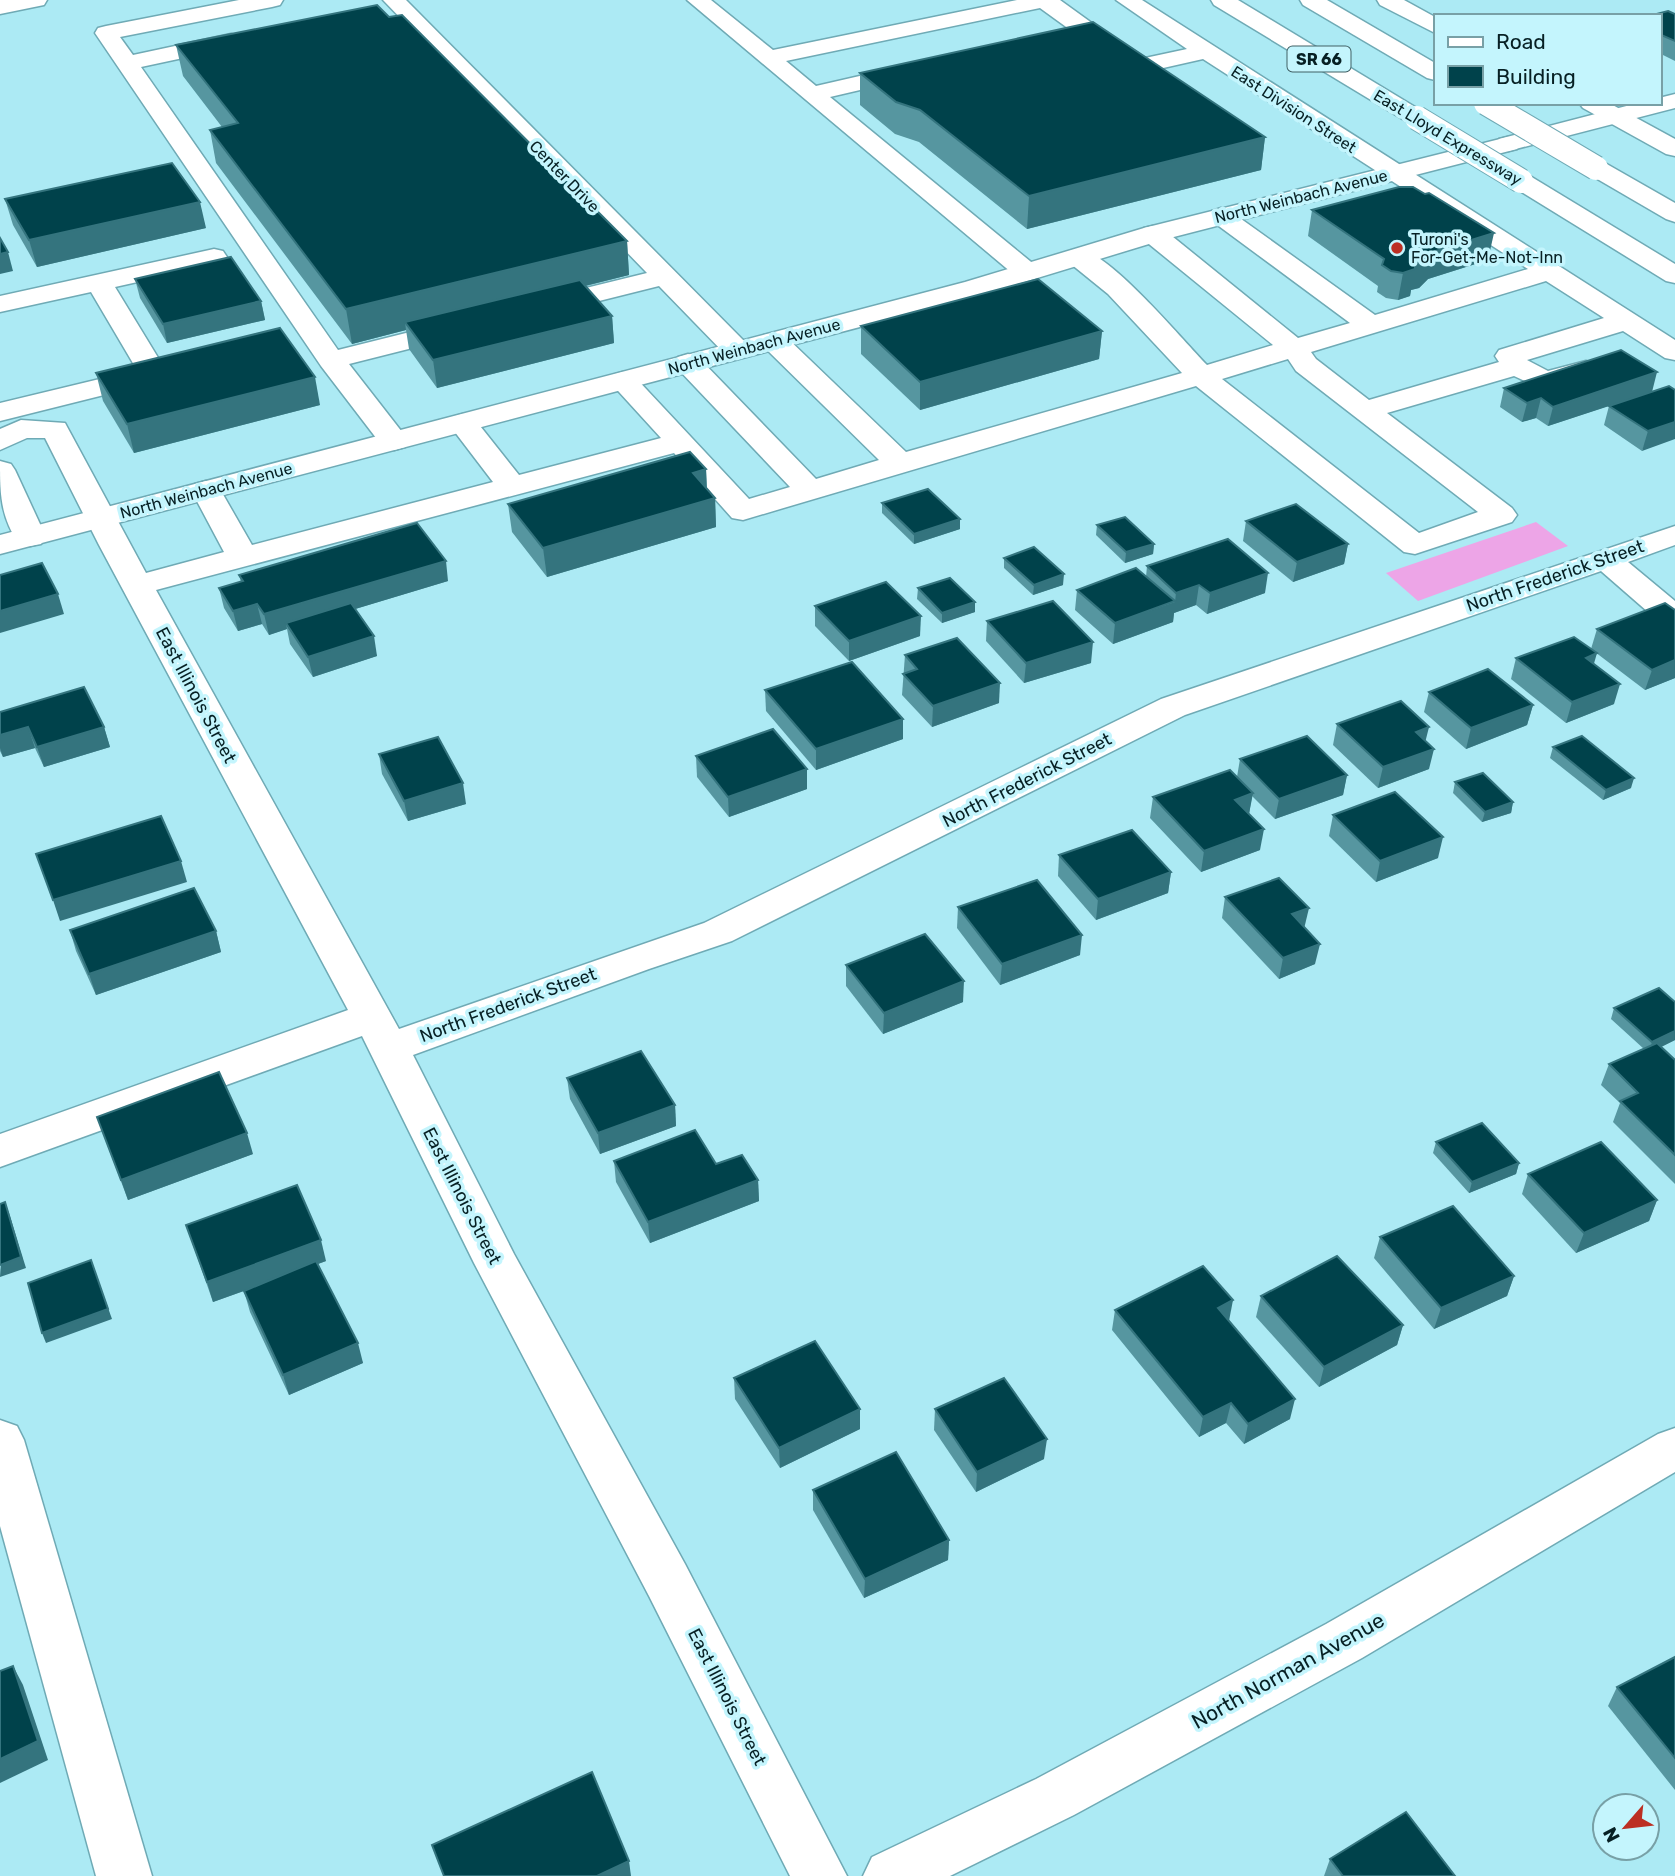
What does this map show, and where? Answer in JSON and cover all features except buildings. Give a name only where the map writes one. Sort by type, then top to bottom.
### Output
[{"type":"main road","points":[[0,7],[36,0]]},
{"type":"main road","points":[[272,0],[106,33],[331,360],[394,441]]},
{"type":"main road","points":[[698,0],[1027,272]]},
{"type":"main road","name":"East Division Street","points":[[1127,0],[1672,350]]},
{"type":"main road","name":"East Lloyd Expressway","points":[[1222,0],[1675,275]]},
{"type":"main road","name":"SR 66","points":[[1311,0],[1434,72]]},
{"type":"main road","points":[[1388,0],[1434,25]]},
{"type":"main road","points":[[769,58],[1047,1],[1088,32],[1168,84]]},
{"type":"main road","name":"Center Drive","points":[[389,6],[737,350]]},
{"type":"main road","points":[[1023,46],[1088,32]]},
{"type":"main road","points":[[127,63],[250,37]]},
{"type":"main road","points":[[1141,66],[1206,51]]},
{"type":"main road","points":[[811,94],[930,67]]},
{"type":"main road","points":[[1207,75],[1234,69]]},
{"type":"main road","points":[[1489,105],[1675,214]]},
{"type":"main road","points":[[1595,105],[1675,149]]},
{"type":"main road","name":"North Weinbach Avenue","points":[[0,545],[774,341],[1080,258],[1153,234],[1659,105]]},
{"type":"main road","points":[[1221,216],[1371,325]]},
{"type":"main road","points":[[1080,258],[1118,288],[1201,376],[1415,545],[1501,515],[1306,365],[1295,349],[1153,234]]},
{"type":"main road","points":[[0,304],[214,257]]},
{"type":"main road","points":[[623,381],[743,511],[1548,272]]},
{"type":"main road","points":[[517,313],[664,277]]},
{"type":"main road","points":[[7,423],[166,371],[99,282]]},
{"type":"main road","points":[[1317,285],[1347,288],[1416,306],[1446,302]]},
{"type":"main road","points":[[1625,321],[1509,356],[1517,366],[1544,381],[1672,350]]},
{"type":"main road","points":[[331,360],[477,323]]},
{"type":"main road","points":[[774,341],[900,463]]},
{"type":"main road","points":[[688,363],[810,491]]},
{"type":"main road","points":[[1364,410],[1517,366]]},
{"type":"main road","name":"East Illinois Street","points":[[7,423],[55,429],[380,1033],[496,1263],[667,1580],[819,1876]]},
{"type":"main road","points":[[463,423],[512,486]]},
{"type":"main road","points":[[137,585],[681,442]]},
{"type":"main road","points":[[0,470],[30,537]]},
{"type":"main road","points":[[205,490],[243,558]]},
{"type":"main road","name":"North Frederick Street","points":[[0,1151],[718,932],[1173,707],[1675,535]]},
{"type":"main road","points":[[1606,559],[1675,618]]},
{"type":"main road","points":[[0,1440],[27,1527],[124,1876]]},
{"type":"main road","name":"North Norman Avenue","points":[[891,1876],[1055,1797],[1344,1642],[1675,1448]]},
{"type":"shaded area","points":[[1536,522],[1568,546],[1418,601],[1386,573]]},
{"type":"place","name":"Turoni's For-Get-Me-Not-Inn","points":[[1397,248]]}]
